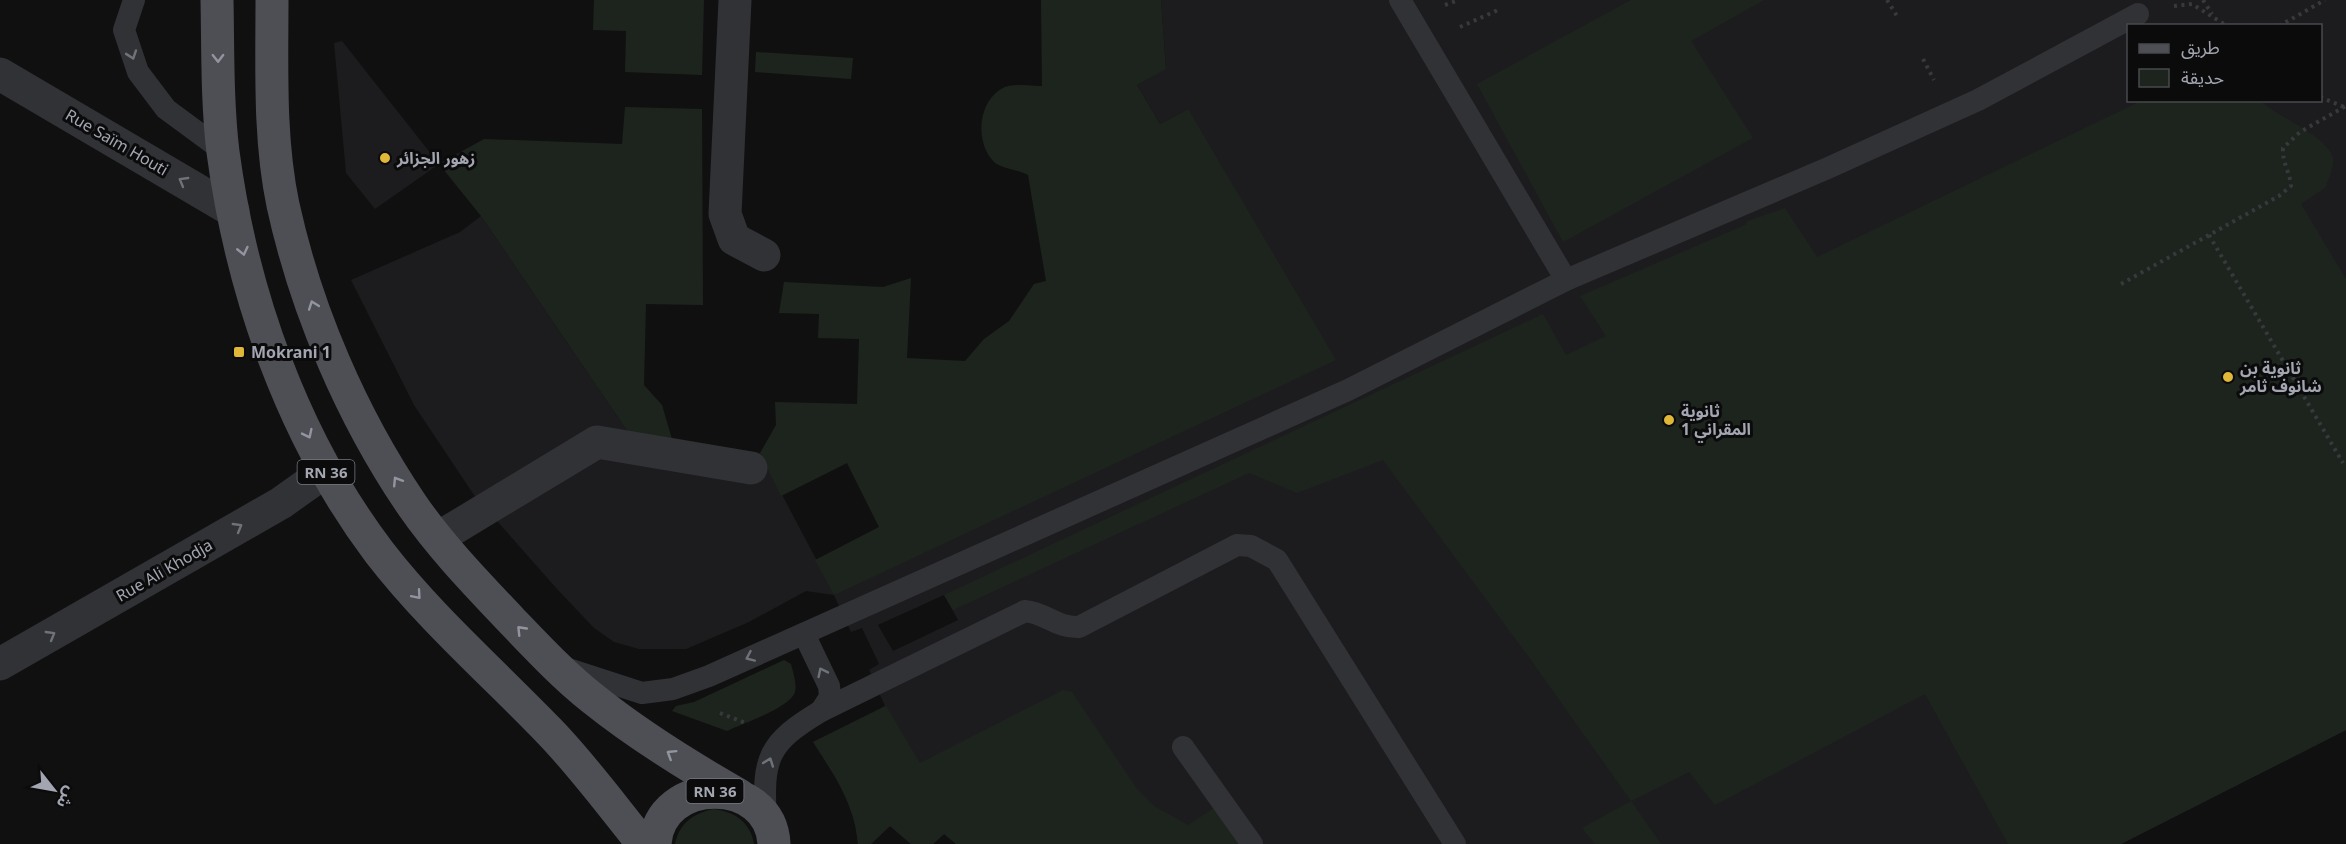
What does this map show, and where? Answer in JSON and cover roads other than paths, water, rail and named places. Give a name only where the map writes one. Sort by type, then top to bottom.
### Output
[{"type":"main road","name":"RN 36","points":[[217,0],[218,99],[223,151],[233,211],[251,289],[285,387],[326,471],[344,503],[381,554],[428,608],[578,763],[643,844]]},
{"type":"main road","name":"RN 36","points":[[272,0],[275,135],[283,204],[301,270],[323,332],[357,408],[401,487],[456,562],[553,663],[591,697],[645,738],[755,806],[773,836]]},
{"type":"main road","name":"RN 36","points":[[655,844],[661,824],[670,809],[684,799],[702,792],[721,791],[739,795]]},
{"type":"street","points":[[735,0],[725,214],[734,239],[764,255]]},
{"type":"street","name":"Rue Saïm Houti","points":[[0,74],[233,211]]},
{"type":"street","points":[[438,538],[597,442],[751,468]]},
{"type":"street","name":"Rue Ali Khodja","points":[[0,664],[281,503],[326,471]]},
{"type":"lane","points":[[134,0],[124,30],[138,72],[166,109],[223,151]]},
{"type":"lane","points":[[1400,0],[1566,280]]},
{"type":"lane","points":[[553,663],[642,693],[673,689],[804,634],[1348,390],[1566,280],[1828,168],[1978,100],[2138,14]]},
{"type":"lane","points":[[773,836],[766,766],[778,741],[791,729],[821,711],[1025,611],[1036,612],[1065,628],[1079,627],[1237,545],[1251,546],[1277,560],[1455,844]]},
{"type":"lane","points":[[804,634],[829,686],[830,697],[821,711]]},
{"type":"lane","points":[[1183,747],[1252,844]]},
{"type":"place","name":"زهور الجزائر","points":[[385,158]]},
{"type":"place","name":"Mokrani 1","points":[[239,352]]},
{"type":"place","name":"ثانوية بن شانوف ثامر","points":[[2228,377]]},
{"type":"place","name":"ثانوية المقراني 1","points":[[1669,420]]}]
